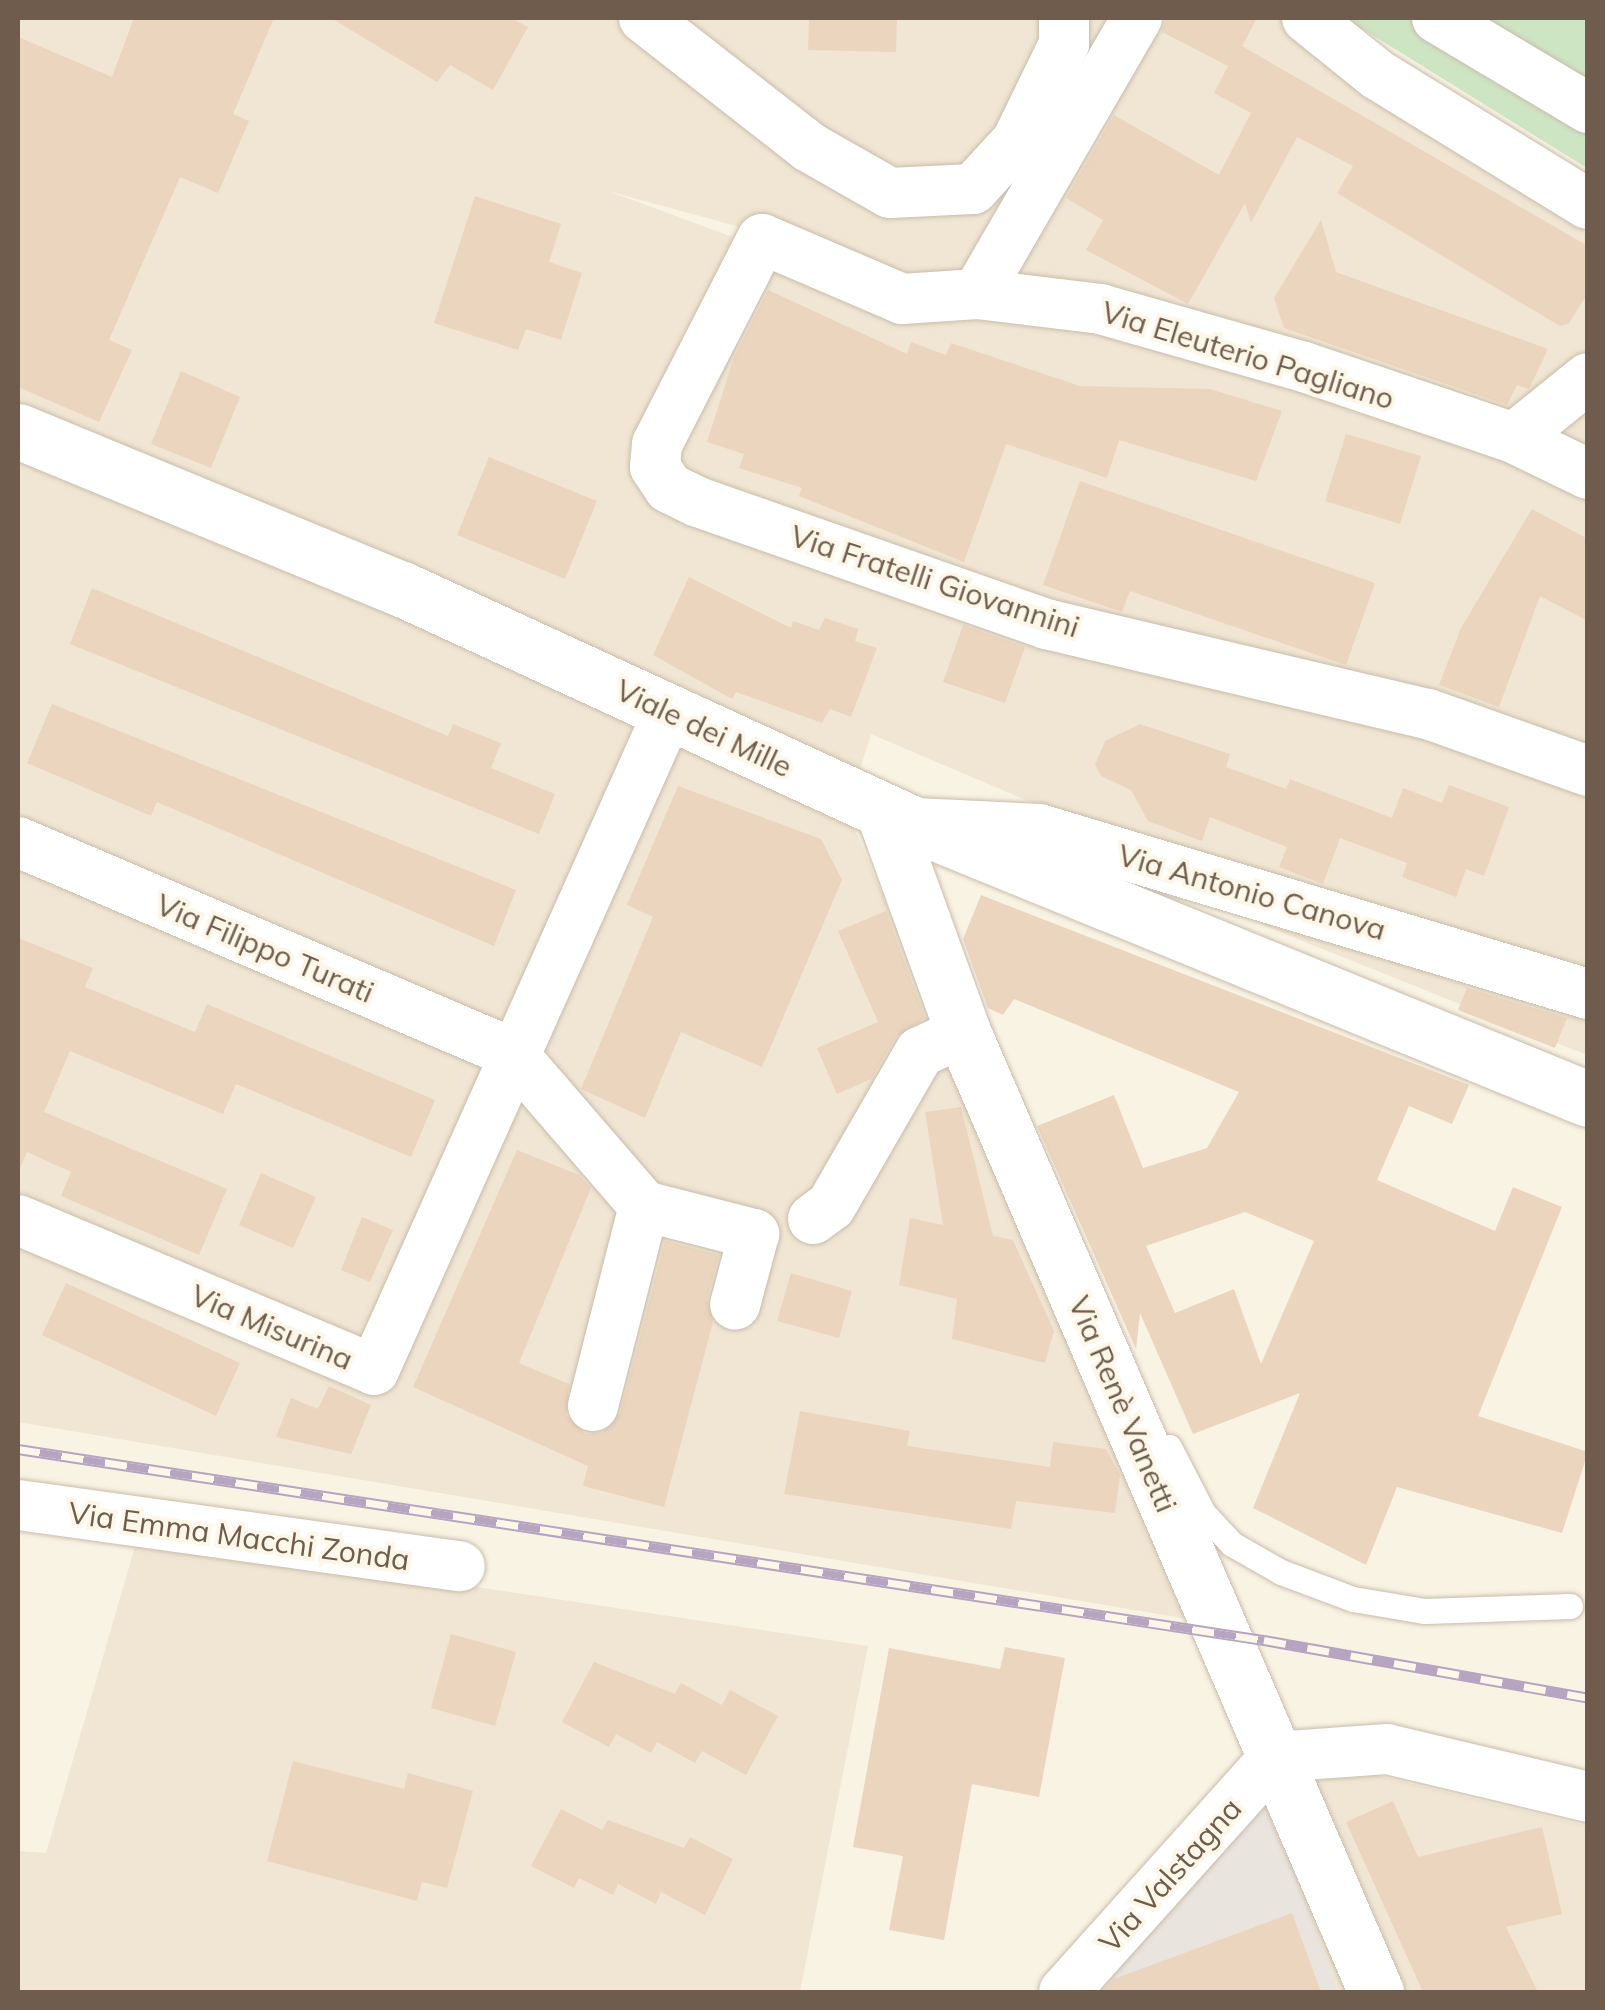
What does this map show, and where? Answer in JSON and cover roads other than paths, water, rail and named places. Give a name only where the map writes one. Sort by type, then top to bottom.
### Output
[{"type":"main road","name":"Viale dei Mille","points":[[18,430],[402,589],[897,817],[1588,1099]]},
{"type":"main road","name":"Via Renè Vanetti","points":[[897,817],[964,1032],[1376,1992]]},
{"type":"street","points":[[644,18],[809,148],[890,193],[973,189],[1017,140],[1064,44],[1064,18]]},
{"type":"street","points":[[977,294],[1136,18]]},
{"type":"street","points":[[1308,18],[1378,74],[1588,204]]},
{"type":"street","points":[[1437,18],[1588,108]]},
{"type":"street","name":"Via Eleuterio Pagliano","points":[[762,239],[902,299],[977,294],[1101,309],[1514,438],[1588,474]]},
{"type":"street","name":"Via Fratelli Giovannini","points":[[762,239],[656,444],[656,466],[669,488],[1046,624],[1428,714],[1588,771]]},
{"type":"street","points":[[1514,438],[1588,378]]},
{"type":"street","name":"Via Misurina","points":[[18,1220],[374,1370],[512,1053],[668,712]]},
{"type":"street","name":"Via Antonio Canova","points":[[897,817],[1039,830],[1588,994]]},
{"type":"street","name":"Via Filippo Turati","points":[[18,842],[512,1053]]},
{"type":"street","points":[[813,1219],[831,1206],[920,1052],[964,1032]]},
{"type":"street","points":[[512,1053],[644,1206],[754,1234],[736,1304]]},
{"type":"street","points":[[593,1406],[644,1206]]},
{"type":"street","name":"Via Emma Macchi Zonda","points":[[18,1505],[460,1566]]},
{"type":"street","points":[[1275,1758],[1387,1748],[1588,1797]]},
{"type":"street","name":"Via Valstagna","points":[[1064,1992],[1275,1758]]},
{"type":"lane","points":[[1117,1390],[1148,1407],[1203,1513],[1232,1544],[1281,1572],[1353,1599],[1425,1611],[1570,1606]]},
{"type":"railway","points":[[18,1449],[1264,1640],[1588,1698]]}]
